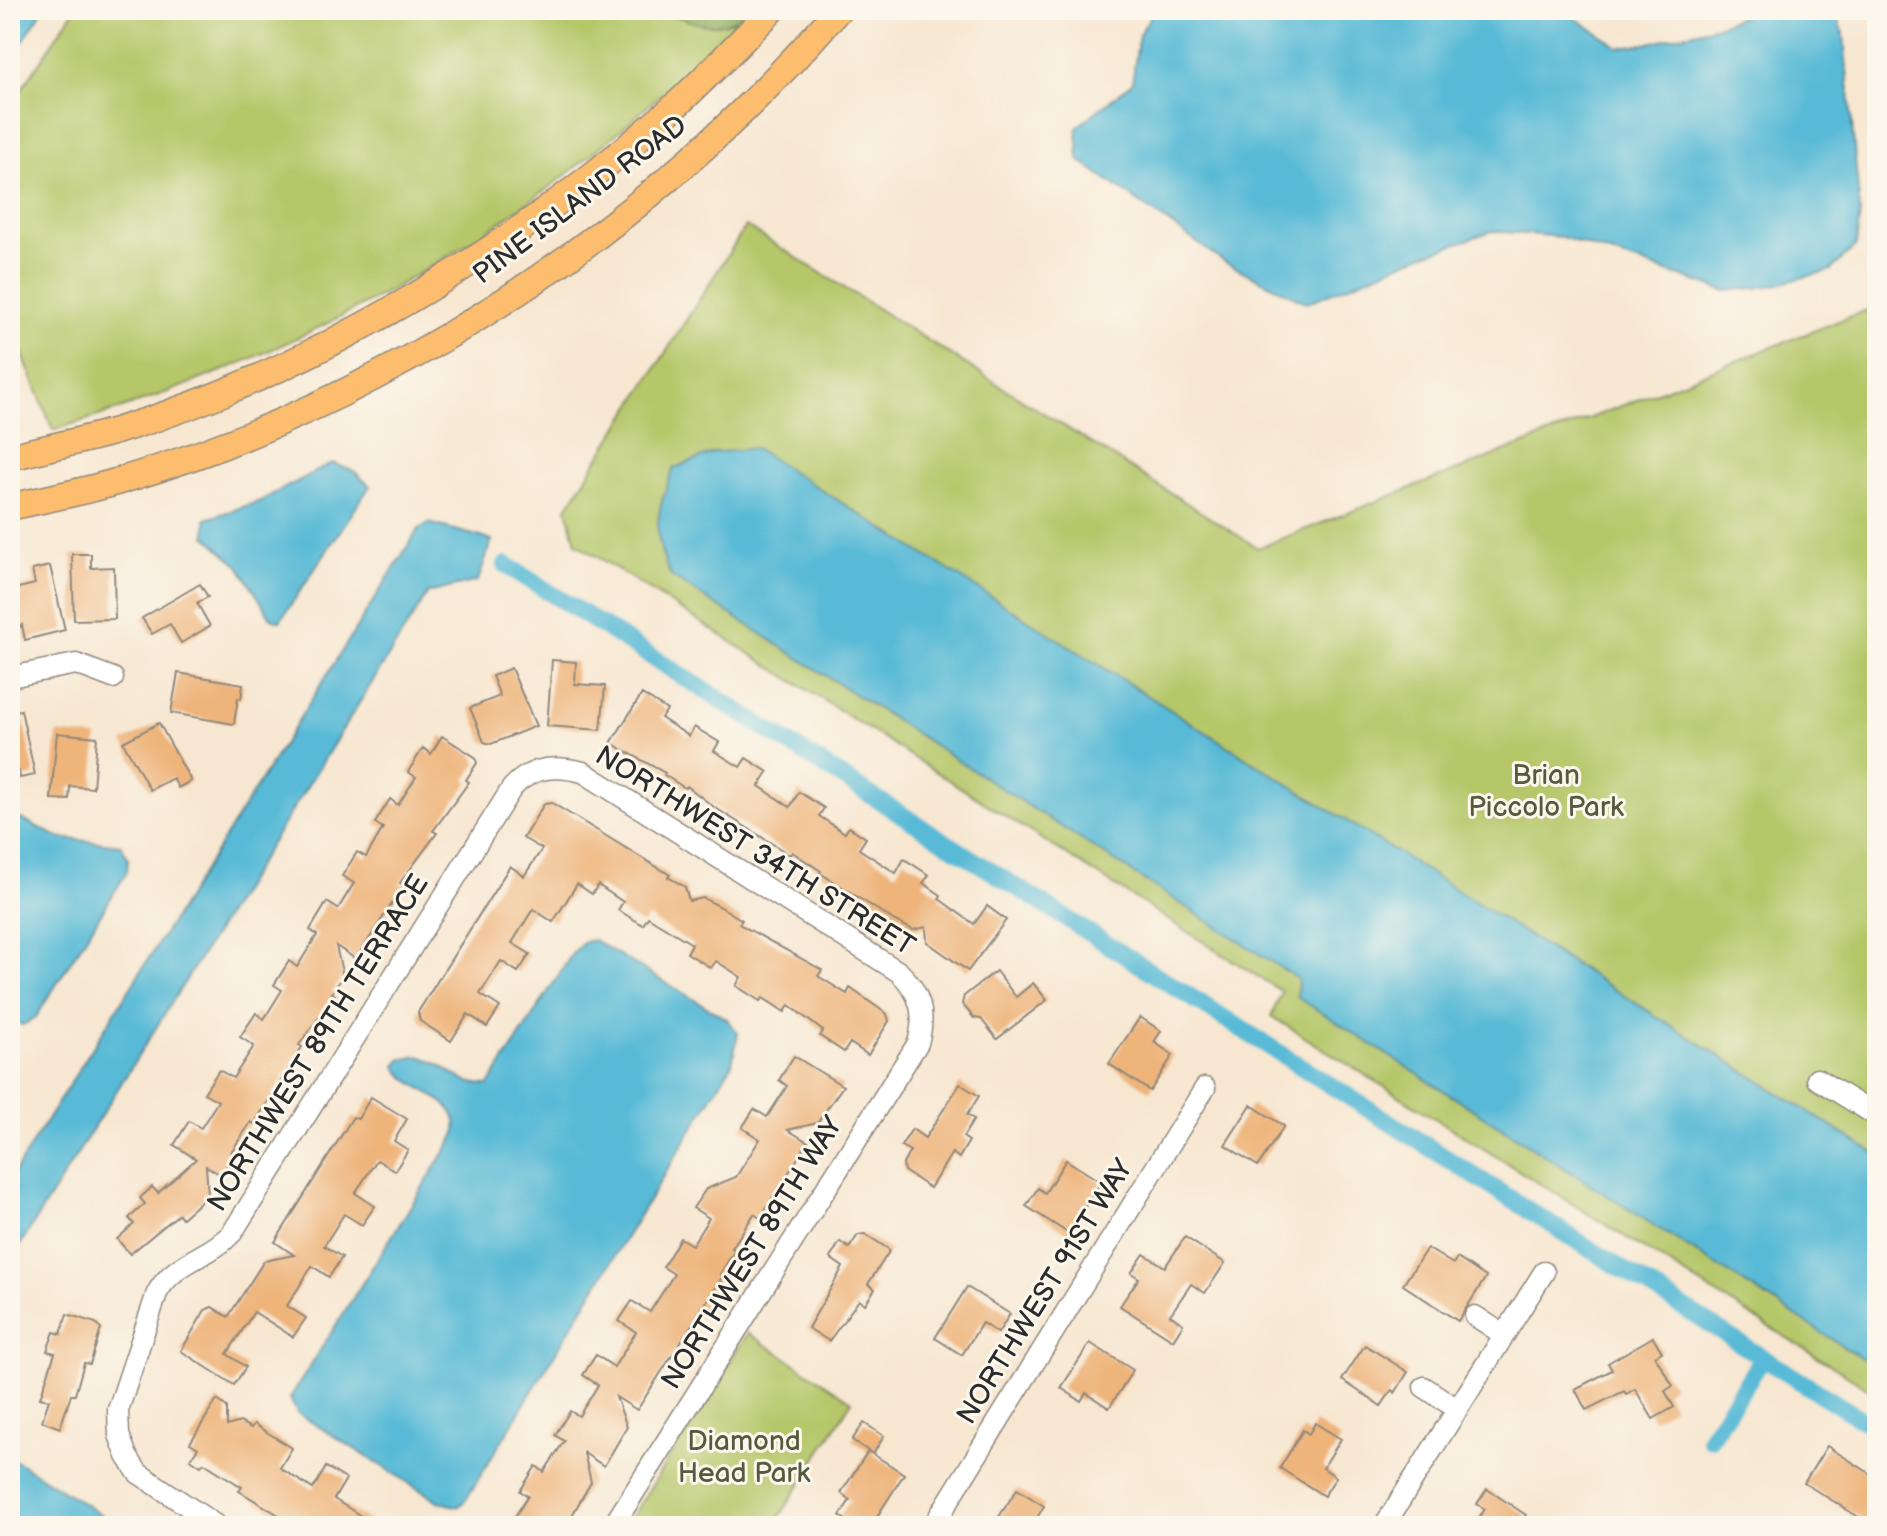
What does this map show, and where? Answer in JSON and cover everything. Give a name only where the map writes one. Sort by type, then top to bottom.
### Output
[{"type":"main road","name":"PINE ISLAND ROAD","points":[[10,457],[116,431],[191,404],[304,356],[426,290],[514,234],[585,181],[674,108],[772,10]]},
{"type":"main road","name":"PINE ISLAND ROAD","points":[[10,507],[115,482],[203,453],[325,401],[453,333],[549,271],[628,211],[709,143],[838,10]]},
{"type":"street","points":[[10,677],[76,664],[113,678]]},
{"type":"street","name":"NORTHWEST 34TH STREET","points":[[544,768],[583,772],[899,972],[911,982],[922,1004]]},
{"type":"street","name":"NORTHWEST 89TH TERRACE","points":[[217,1526],[138,1473],[119,1435],[118,1410],[163,1283],[180,1266],[209,1253],[232,1233],[512,788],[533,772],[544,768]]},
{"type":"street","name":"NORTHWEST 89TH WAY","points":[[613,1526],[918,1043],[923,1020],[922,1004]]},
{"type":"street","points":[[1817,1079],[1877,1116]]},
{"type":"street","name":"NORTHWEST 91ST WAY","points":[[933,1526],[1205,1088]]},
{"type":"street","points":[[1384,1526],[1544,1272]]},
{"type":"street","points":[[1475,1316],[1504,1335]]},
{"type":"street","points":[[1424,1387],[1457,1409]]},
{"type":"green space","points":[[74,10],[666,10],[701,22],[720,24],[737,20],[666,90],[590,155],[537,196],[424,271],[365,304],[244,362],[117,410],[53,430],[10,323],[10,107]]},
{"type":"green space","points":[[666,10],[747,10],[728,22],[707,25],[686,20]]},
{"type":"green space","name":"Brian Piccolo Park","points":[[746,226],[1258,548],[1877,306],[1877,1394],[1271,1016],[1282,992],[576,543],[567,508]]},
{"type":"green space","name":"Diamond Head Park","points":[[748,1333],[852,1401],[774,1526],[626,1526]]},
{"type":"water","points":[[10,10],[43,10],[10,61]]},
{"type":"water","points":[[1155,10],[1563,10],[1619,47],[1645,44],[1714,27],[1758,10],[1834,10],[1844,36],[1860,213],[1856,246],[1831,270],[1771,286],[1725,291],[1562,237],[1492,231],[1409,260],[1307,303],[1226,263],[1079,160],[1077,127],[1132,83],[1139,34]]},
{"type":"water","points":[[755,448],[1877,1155],[1877,1368],[1297,997],[1298,979],[671,576],[660,547],[658,522],[674,468],[713,453]]},
{"type":"water","points":[[332,463],[354,471],[370,486],[280,621],[271,618],[239,566],[206,536],[206,519],[258,502]]},
{"type":"water","points":[[429,523],[492,540],[478,581],[428,593],[10,1261],[10,1179],[418,530]]},
{"type":"water","points":[[21,819],[60,838],[121,845],[128,858],[127,872],[36,1017],[23,1025],[10,1022],[10,821]]},
{"type":"water","points":[[594,940],[727,1019],[738,1033],[732,1064],[465,1501],[458,1507],[438,1501],[297,1413],[290,1398],[455,1136],[456,1123],[452,1112],[412,1083],[396,1066],[402,1059],[422,1057],[460,1078],[489,1085],[572,954],[584,942]]},
{"type":"water","points":[[10,1457],[119,1526],[10,1526]]},
{"type":"building","points":[[72,554],[91,554],[91,568],[114,567],[115,619],[74,620]]},
{"type":"building","points":[[50,566],[65,630],[25,640],[22,625],[10,637],[10,590],[35,584],[32,570]]},
{"type":"building","points":[[200,584],[208,597],[197,603],[210,626],[181,643],[170,624],[152,634],[142,618]]},
{"type":"building","points":[[552,660],[576,662],[575,684],[605,686],[601,730],[547,726]]},
{"type":"building","points":[[511,668],[536,726],[491,744],[484,742],[470,708],[500,696],[492,676]]},
{"type":"building","points":[[178,673],[243,684],[234,724],[171,713]]},
{"type":"building","points":[[642,694],[667,710],[661,718],[689,736],[694,727],[719,742],[714,751],[740,767],[746,758],[768,772],[759,786],[790,807],[799,792],[824,808],[819,816],[845,833],[849,827],[866,838],[859,849],[896,873],[904,859],[929,875],[923,883],[941,895],[939,899],[974,924],[987,906],[1006,920],[968,971],[927,942],[926,927],[913,930],[895,921],[792,852],[790,855],[714,807],[687,786],[685,788],[665,773],[611,743]]},
{"type":"building","points":[[21,710],[35,775],[20,778],[19,771],[10,773],[10,712]]},
{"type":"building","points":[[159,723],[191,781],[178,788],[173,778],[150,790],[123,742]]},
{"type":"building","points":[[57,733],[97,737],[93,788],[70,786],[69,800],[51,799]]},
{"type":"building","points":[[442,736],[475,757],[477,763],[466,780],[469,782],[433,831],[437,833],[400,883],[404,885],[356,959],[336,946],[343,976],[332,993],[335,995],[299,1045],[302,1047],[254,1124],[251,1122],[231,1152],[235,1154],[221,1175],[206,1166],[208,1195],[182,1218],[179,1214],[130,1254],[117,1239],[134,1224],[129,1218],[145,1204],[140,1198],[152,1187],[158,1193],[196,1159],[174,1145],[189,1121],[201,1128],[218,1101],[204,1093],[219,1070],[233,1078],[254,1046],[240,1037],[256,1013],[264,1019],[282,990],[274,985],[289,961],[297,967],[317,935],[310,930],[327,902],[338,909],[354,883],[342,876],[357,852],[366,857],[383,828],[375,823],[390,799],[398,805],[416,777],[408,772],[423,748],[431,754]]},
{"type":"building","points":[[552,803],[670,875],[668,877],[685,887],[689,901],[703,898],[721,907],[742,920],[739,924],[822,970],[818,976],[847,994],[850,988],[887,1014],[889,1021],[868,1055],[850,1043],[844,1052],[820,1036],[823,1031],[789,1005],[785,1012],[736,986],[741,977],[716,961],[711,968],[687,953],[692,944],[648,917],[643,925],[618,910],[623,902],[598,885],[592,894],[577,884],[553,922],[533,909],[512,943],[530,954],[518,972],[501,961],[480,994],[500,1007],[487,1027],[468,1014],[451,1041],[420,1021],[418,1012],[510,866],[524,876],[542,849],[523,838],[544,804]]},
{"type":"building","points":[[996,971],[1016,997],[1033,983],[1047,1000],[997,1039],[981,1019],[974,1018],[962,1004],[964,996]]},
{"type":"building","points":[[1140,1017],[1161,1031],[1154,1042],[1173,1055],[1150,1091],[1109,1064]]},
{"type":"building","points":[[794,1056],[843,1086],[817,1123],[788,1130],[808,1142],[760,1218],[754,1214],[732,1248],[735,1250],[720,1274],[723,1276],[637,1410],[616,1397],[627,1427],[604,1466],[584,1453],[591,1482],[566,1526],[509,1526],[528,1496],[520,1491],[536,1466],[544,1472],[564,1441],[555,1435],[570,1411],[579,1416],[598,1385],[583,1375],[596,1355],[614,1367],[636,1332],[619,1321],[632,1301],[650,1312],[674,1274],[663,1267],[680,1238],[692,1245],[709,1218],[693,1208],[706,1189],[736,1177],[760,1139],[742,1128],[754,1109],[767,1117],[787,1086],[779,1080]]},
{"type":"building","points":[[960,1084],[979,1096],[967,1115],[974,1119],[963,1137],[969,1141],[959,1158],[952,1153],[930,1188],[904,1171],[903,1164],[910,1151],[901,1146],[912,1129],[925,1138]]},
{"type":"building","points":[[371,1097],[407,1119],[394,1141],[408,1150],[395,1171],[377,1160],[355,1193],[375,1206],[362,1225],[344,1214],[324,1246],[342,1257],[329,1277],[312,1266],[287,1306],[306,1318],[293,1337],[254,1312],[227,1354],[246,1367],[234,1385],[181,1351],[205,1310],[212,1307],[228,1317],[264,1261],[294,1255],[275,1242],[353,1117],[358,1119]]},
{"type":"building","points":[[1251,1105],[1284,1126],[1258,1166],[1225,1145]]},
{"type":"building","points":[[1066,1160],[1101,1182],[1068,1233],[1026,1206],[1038,1188],[1045,1193]]},
{"type":"building","points":[[865,1234],[890,1250],[868,1284],[875,1289],[865,1304],[859,1300],[829,1341],[808,1328],[843,1267],[830,1258],[840,1242],[849,1248],[858,1235]]},
{"type":"building","points":[[1185,1237],[1225,1263],[1205,1293],[1191,1284],[1170,1315],[1183,1324],[1173,1340],[1120,1306],[1139,1278],[1131,1273],[1144,1254],[1165,1267]]},
{"type":"building","points":[[1427,1248],[1453,1264],[1457,1258],[1486,1277],[1458,1321],[1403,1285]]},
{"type":"building","points":[[967,1287],[1010,1314],[998,1333],[982,1323],[962,1355],[935,1338]]},
{"type":"building","points":[[67,1314],[96,1323],[101,1329],[90,1364],[84,1363],[75,1395],[71,1395],[60,1428],[42,1421],[49,1400],[40,1398],[55,1353],[47,1351],[54,1332],[61,1334]]},
{"type":"building","points":[[1653,1337],[1662,1352],[1655,1356],[1673,1386],[1665,1391],[1674,1407],[1653,1419],[1635,1389],[1626,1394],[1624,1391],[1586,1410],[1575,1389],[1612,1370],[1608,1363]]},
{"type":"building","points":[[1090,1343],[1133,1370],[1109,1408],[1086,1393],[1081,1401],[1061,1388]]},
{"type":"building","points":[[1365,1345],[1408,1372],[1395,1393],[1392,1390],[1381,1406],[1342,1380]]},
{"type":"building","points":[[217,1400],[227,1407],[227,1426],[240,1422],[251,1428],[254,1424],[292,1448],[280,1468],[313,1489],[326,1467],[346,1479],[334,1499],[377,1526],[297,1526],[239,1491],[242,1487],[204,1463],[201,1466],[190,1459],[198,1448],[190,1443]]},
{"type":"building","points":[[864,1423],[884,1436],[873,1454],[852,1440]]},
{"type":"building","points":[[1315,1423],[1341,1439],[1323,1468],[1336,1477],[1324,1496],[1280,1468],[1303,1430],[1309,1434]]},
{"type":"building","points":[[1827,1446],[1877,1478],[1877,1526],[1804,1483]]},
{"type":"building","points":[[868,1451],[904,1474],[871,1526],[855,1526],[840,1516],[850,1500],[841,1493]]},
{"type":"building","points":[[1017,1489],[1044,1506],[1032,1526],[993,1526]]},
{"type":"building","points":[[1487,1489],[1526,1515],[1518,1526],[1473,1526],[1485,1509],[1477,1504]]},
{"type":"waterway","points":[[506,565],[1763,1358],[1710,1438]]},
{"type":"waterway","points":[[1763,1358],[1877,1429]]}]
